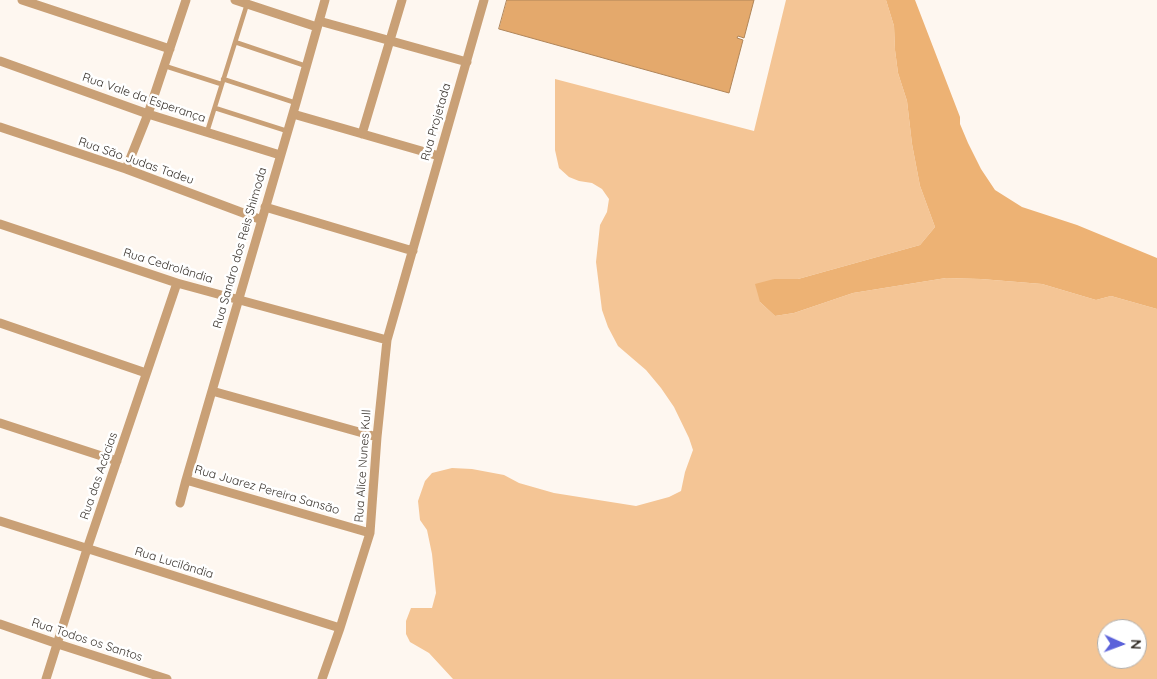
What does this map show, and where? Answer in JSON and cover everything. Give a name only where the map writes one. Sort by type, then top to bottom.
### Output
[{"type":"street","points":[[22,0],[170,49]]},
{"type":"street","points":[[126,169],[148,114],[186,0]]},
{"type":"street","points":[[235,0],[318,24],[467,62]]},
{"type":"street","name":"Rua Sandro dos Reis Shimoda","points":[[180,503],[325,0]]},
{"type":"street","points":[[362,134],[402,0]]},
{"type":"street","name":"Rua Projetada","points":[[412,251],[484,0]]},
{"type":"street","name":"Rua Vale da Esperança","points":[[0,61],[148,114],[280,155]]},
{"type":"street","points":[[293,114],[439,156]]},
{"type":"street","name":"Rua São Judas Tadeu","points":[[0,128],[126,169],[262,220]]},
{"type":"street","points":[[265,207],[412,251]]},
{"type":"street","name":"Rua Cedrolândia","points":[[0,224],[177,283],[387,340]]},
{"type":"street","name":"Rua Alice Nunes Kull","points":[[322,679],[370,533],[387,340],[412,251]]},
{"type":"street","name":"Rua das Acácias","points":[[46,679],[87,549],[177,283]]},
{"type":"street","points":[[0,323],[146,373]]},
{"type":"street","points":[[212,391],[377,437]]},
{"type":"street","points":[[0,423],[117,461]]},
{"type":"street","name":"Rua Juarez Pereira Sansão","points":[[186,480],[370,533]]},
{"type":"street","name":"Rua Lucilândia","points":[[0,521],[340,628]]},
{"type":"street","name":"Rua Todos os Santos","points":[[0,624],[167,679]]},
{"type":"lane","points":[[207,132],[247,4]]},
{"type":"lane","points":[[235,42],[306,66]]},
{"type":"lane","points":[[165,66],[221,84]]},
{"type":"lane","points":[[223,79],[296,103]]},
{"type":"lane","points":[[214,108],[287,131]]},
{"type":"shaded area","points":[[507,0],[754,0],[744,38],[738,36],[737,38],[743,40],[729,93],[499,29]]},
{"type":"shaded area","points":[[786,0],[886,0],[894,26],[898,73],[907,101],[912,144],[920,186],[935,227],[920,245],[798,279],[774,279],[760,302],[775,316],[794,313],[853,293],[946,278],[1042,284],[1096,300],[1111,296],[1157,309],[1157,679],[453,679],[429,653],[410,642],[406,634],[406,621],[411,608],[432,608],[436,593],[432,554],[427,530],[420,520],[418,501],[425,481],[432,473],[452,468],[472,469],[504,475],[519,483],[554,493],[636,506],[669,497],[681,491],[693,450],[674,407],[661,388],[646,370],[618,346],[608,327],[602,310],[596,262],[600,225],[607,212],[609,199],[602,189],[592,183],[569,177],[559,168],[555,150],[555,79],[754,131]]},
{"type":"shaded area","points":[[886,0],[915,0],[960,117],[960,124],[968,143],[981,169],[995,190],[1022,207],[1077,225],[1157,258],[1157,309],[1111,296],[1096,300],[1042,284],[946,278],[853,293],[794,313],[775,316],[760,302],[755,284],[774,279],[798,279],[920,245],[935,227],[920,186],[912,144],[907,101],[898,73],[894,26]]}]
